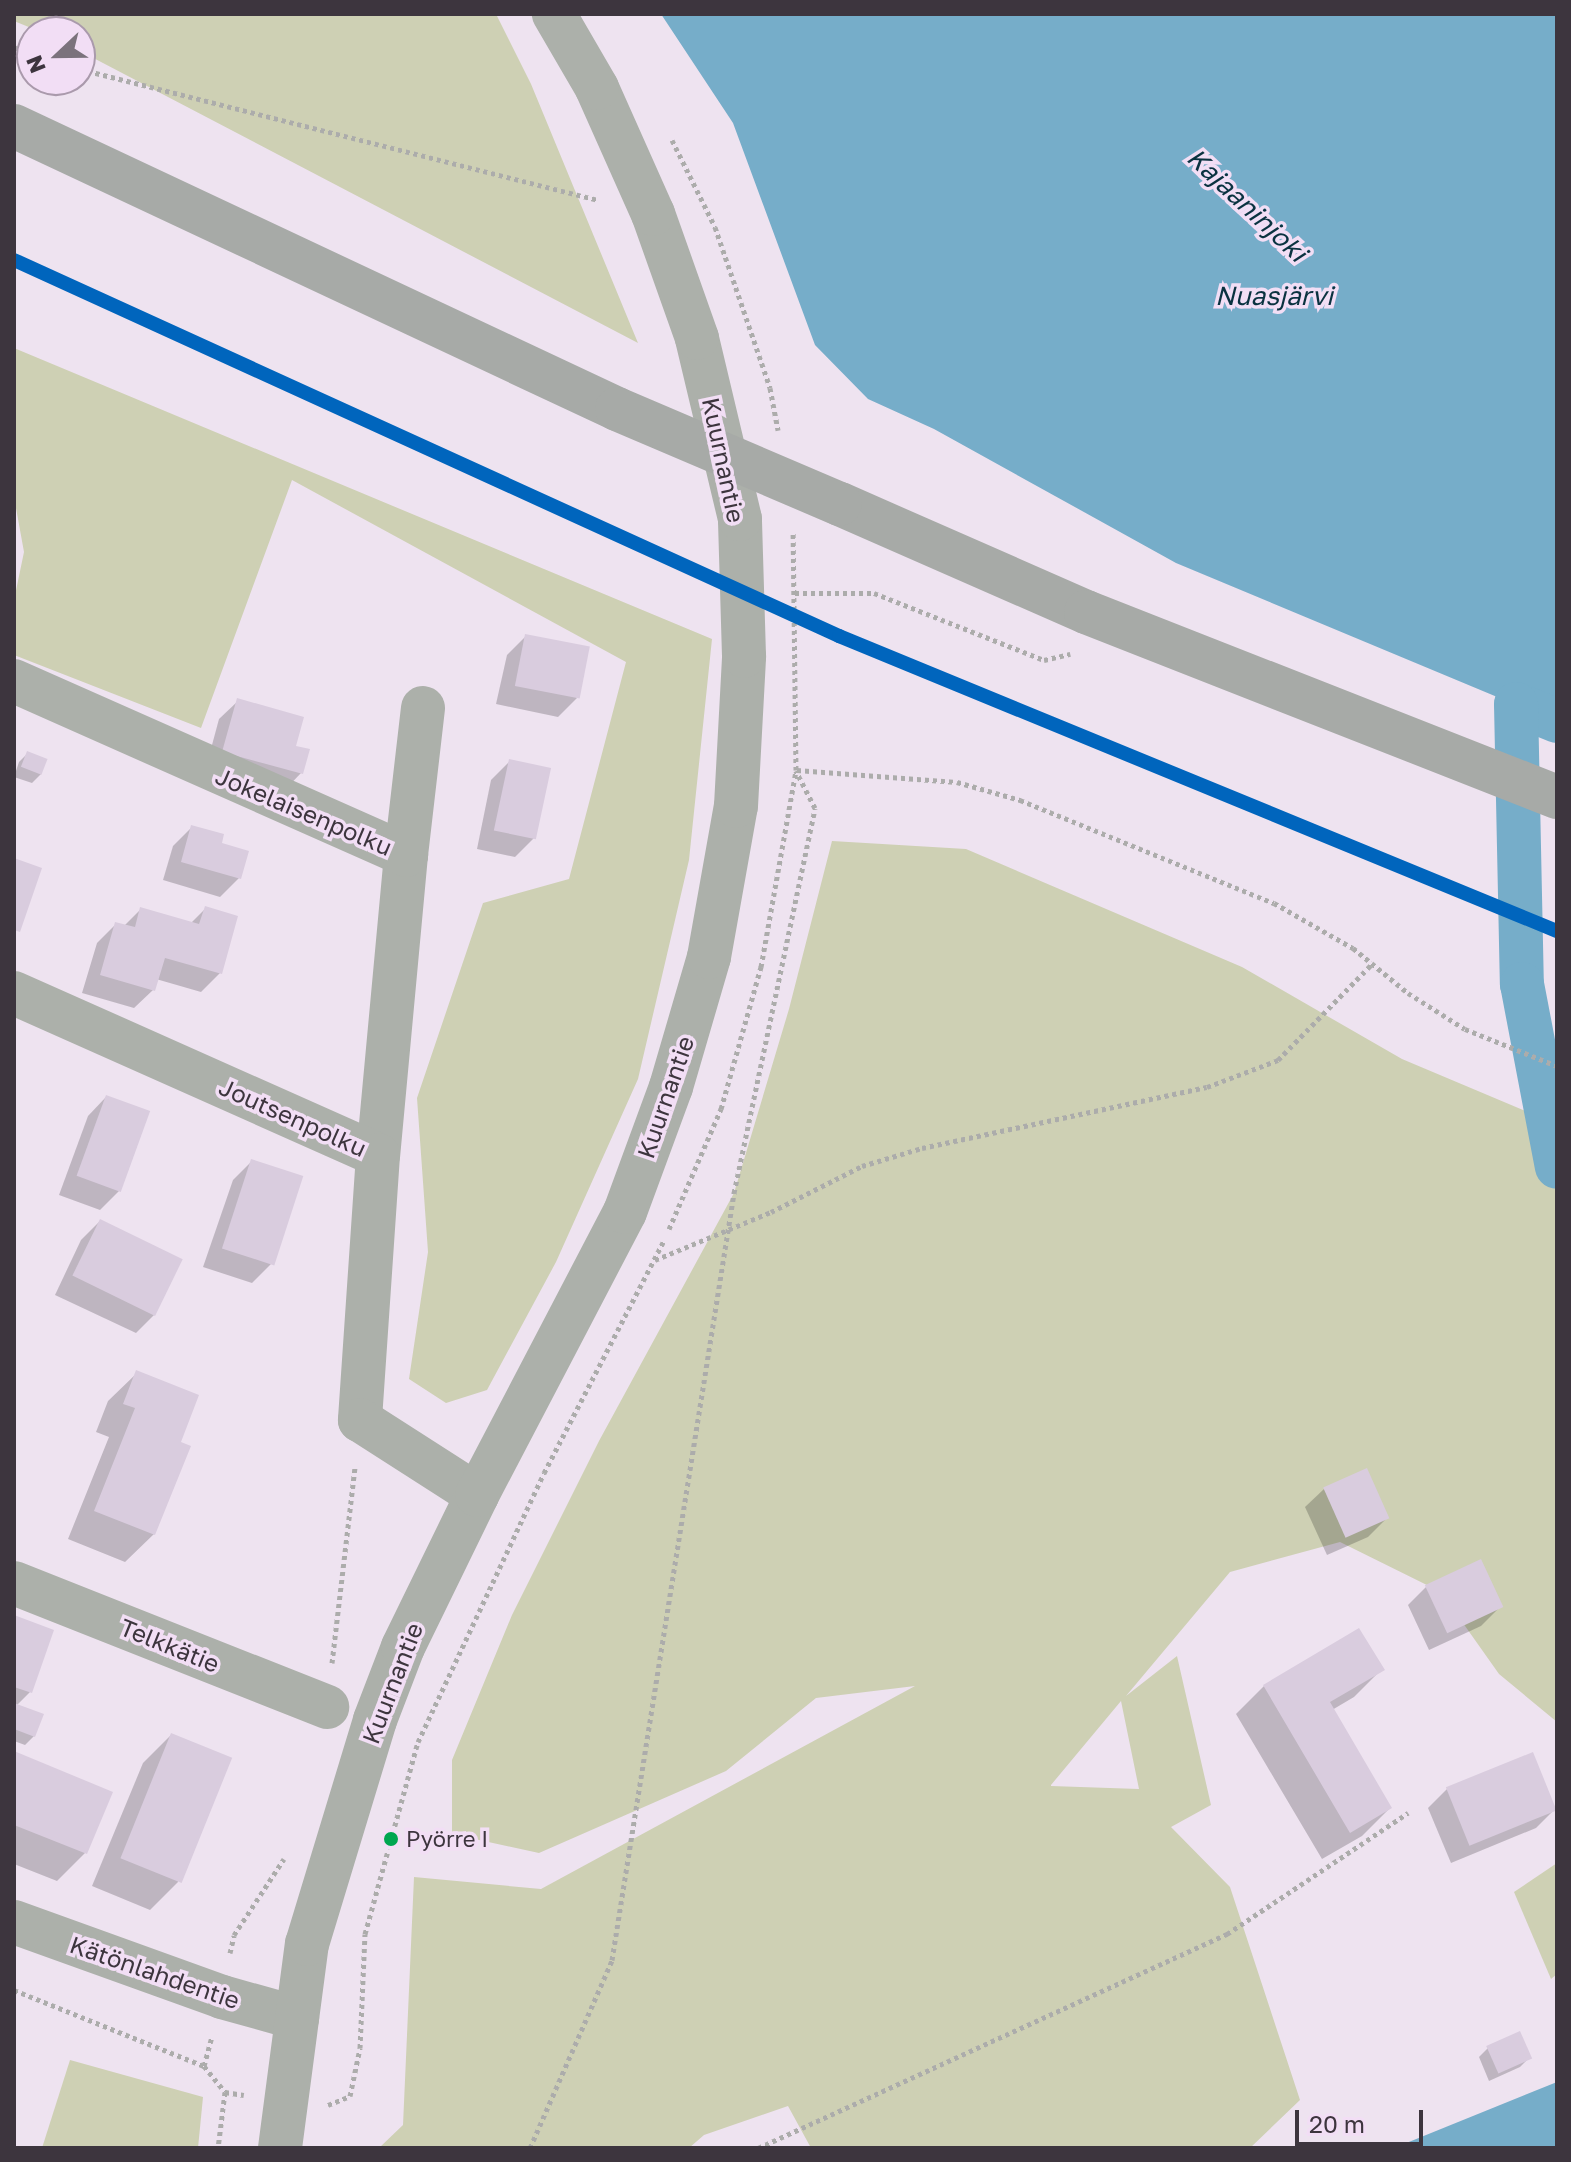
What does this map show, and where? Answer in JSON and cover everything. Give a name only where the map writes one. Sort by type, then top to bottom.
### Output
[{"type":"highway","points":[[14,126],[617,409],[1086,612],[1557,797]]},
{"type":"street","name":"Kuurnantie","points":[[280,2148],[307,1944],[375,1720],[403,1647],[477,1495],[502,1453],[625,1212],[671,1087],[709,957],[736,806],[744,656],[740,519],[697,338],[653,214],[597,88],[554,14]]},
{"type":"street","name":"Jokelaisenpolku","points":[[14,681],[406,855],[378,1155]]},
{"type":"street","points":[[406,855],[423,708]]},
{"type":"street","name":"Joutsenpolku","points":[[14,993],[378,1155],[360,1420]]},
{"type":"street","points":[[360,1420],[477,1495]]},
{"type":"street","name":"Telkkätie","points":[[14,1583],[327,1707]]},
{"type":"street","name":"Kätönlahdentie","points":[[14,1922],[222,1997],[297,2018]]},
{"type":"path","points":[[96,73],[715,227]]},
{"type":"path","points":[[795,593],[874,593],[1044,660],[1078,652],[1086,612]]},
{"type":"path","points":[[796,770],[957,782],[1020,800],[1274,903],[1353,948],[1408,993],[1465,1029],[1557,1066]]},
{"type":"path","points":[[530,2148],[612,1960],[727,1230],[815,808],[796,770]]},
{"type":"path","points":[[204,2066],[225,2092],[324,2107],[350,2096],[360,2048],[365,1934],[418,1742],[544,1473],[654,1261],[721,1109],[761,967],[796,770]]},
{"type":"path","points":[[654,1261],[862,1166],[922,1148],[1207,1087],[1278,1060],[1373,963]]},
{"type":"path","points":[[327,1707],[360,1420]]},
{"type":"path","points":[[758,2148],[1227,1934],[1408,1813]]},
{"type":"path","points":[[283,1862],[287,1849]]},
{"type":"path","points":[[218,2148],[225,2092]]},
{"type":"green space","points":[[14,14],[496,14],[531,84],[638,343],[96,59],[96,16],[16,16],[14,21]]},
{"type":"green space","points":[[14,348],[712,639],[689,860],[638,1079],[556,1262],[487,1390],[446,1403],[409,1379],[428,1252],[417,1098],[483,903],[569,879],[626,662],[292,480],[201,728],[14,655],[14,600],[24,552],[14,497]]},
{"type":"green space","points":[[832,841],[966,849],[1242,967],[1402,1059],[1547,1120],[1557,1170],[1557,1722],[1499,1674],[1441,1592],[1340,1542],[1230,1572],[1126,1696],[1177,1656],[1211,1805],[1171,1827],[1230,1887],[1300,2100],[1250,2148],[811,2148],[788,2106],[704,2135],[689,2148],[379,2148],[403,2125],[414,1877],[541,1889],[915,1686],[816,1698],[726,1771],[539,1853],[452,1834],[452,1760],[512,1615],[599,1441],[734,1193],[789,1009]],"holes":[[[1121,1701],[1139,1789],[1051,1786]]]},
{"type":"green space","points":[[1557,1863],[1557,1974],[1551,1979],[1514,1892]]},
{"type":"green space","points":[[70,2060],[203,2097],[198,2148],[42,2148]]},
{"type":"water","name":"Nuasjärvi","points":[[661,14],[1557,14],[1557,722],[1176,563],[934,429],[868,399],[815,345],[733,123]]},
{"type":"water","points":[[1557,2082],[1557,2148],[1394,2148]]},
{"type":"building","points":[[525,634],[590,647],[580,699],[515,686]]},
{"type":"building","points":[[237,698],[304,717],[296,746],[310,749],[303,774],[222,752]]},
{"type":"building","points":[[27,751],[48,759],[41,775],[21,767]]},
{"type":"building","points":[[509,759],[551,768],[536,839],[494,830]]},
{"type":"building","points":[[191,825],[224,834],[222,843],[249,851],[241,879],[181,862]]},
{"type":"building","points":[[14,858],[42,868],[20,932],[14,930]]},
{"type":"building","points":[[205,906],[238,916],[222,974],[165,958],[155,991],[100,975],[115,922],[135,927],[140,907],[199,924]]},
{"type":"building","points":[[106,1095],[150,1111],[121,1192],[77,1176]]},
{"type":"building","points":[[251,1159],[303,1176],[274,1265],[222,1248]]},
{"type":"building","points":[[100,1219],[183,1259],[155,1316],[72,1276]]},
{"type":"building","points":[[136,1370],[199,1395],[181,1442],[191,1446],[155,1535],[94,1511],[135,1408],[123,1404]]},
{"type":"building","points":[[1367,1468],[1389,1518],[1346,1538],[1323,1488]]},
{"type":"building","points":[[1481,1559],[1503,1607],[1447,1633],[1425,1585]]},
{"type":"building","points":[[14,1615],[54,1630],[32,1693],[14,1687]]},
{"type":"building","points":[[1359,1628],[1385,1670],[1330,1702],[1392,1808],[1350,1833],[1263,1685]]},
{"type":"building","points":[[14,1703],[44,1714],[35,1737],[14,1729]]},
{"type":"building","points":[[171,1733],[232,1758],[182,1883],[120,1858]]},
{"type":"building","points":[[14,1751],[113,1792],[87,1854],[14,1825]]},
{"type":"building","points":[[1533,1752],[1557,1810],[1469,1846],[1446,1787]]},
{"type":"building","points":[[1520,2031],[1532,2058],[1498,2073],[1486,2046]]},
{"type":"waterway","points":[[1557,721],[1516,704],[1522,984],[1557,1167]]},
{"type":"transit line","points":[[14,260],[839,636],[1557,931]]},
{"type":"place","name":"Pyörre I","points":[[391,1839]]},
{"type":"water label","name":"Kajaaninjoki","points":[[1247,205]]}]
